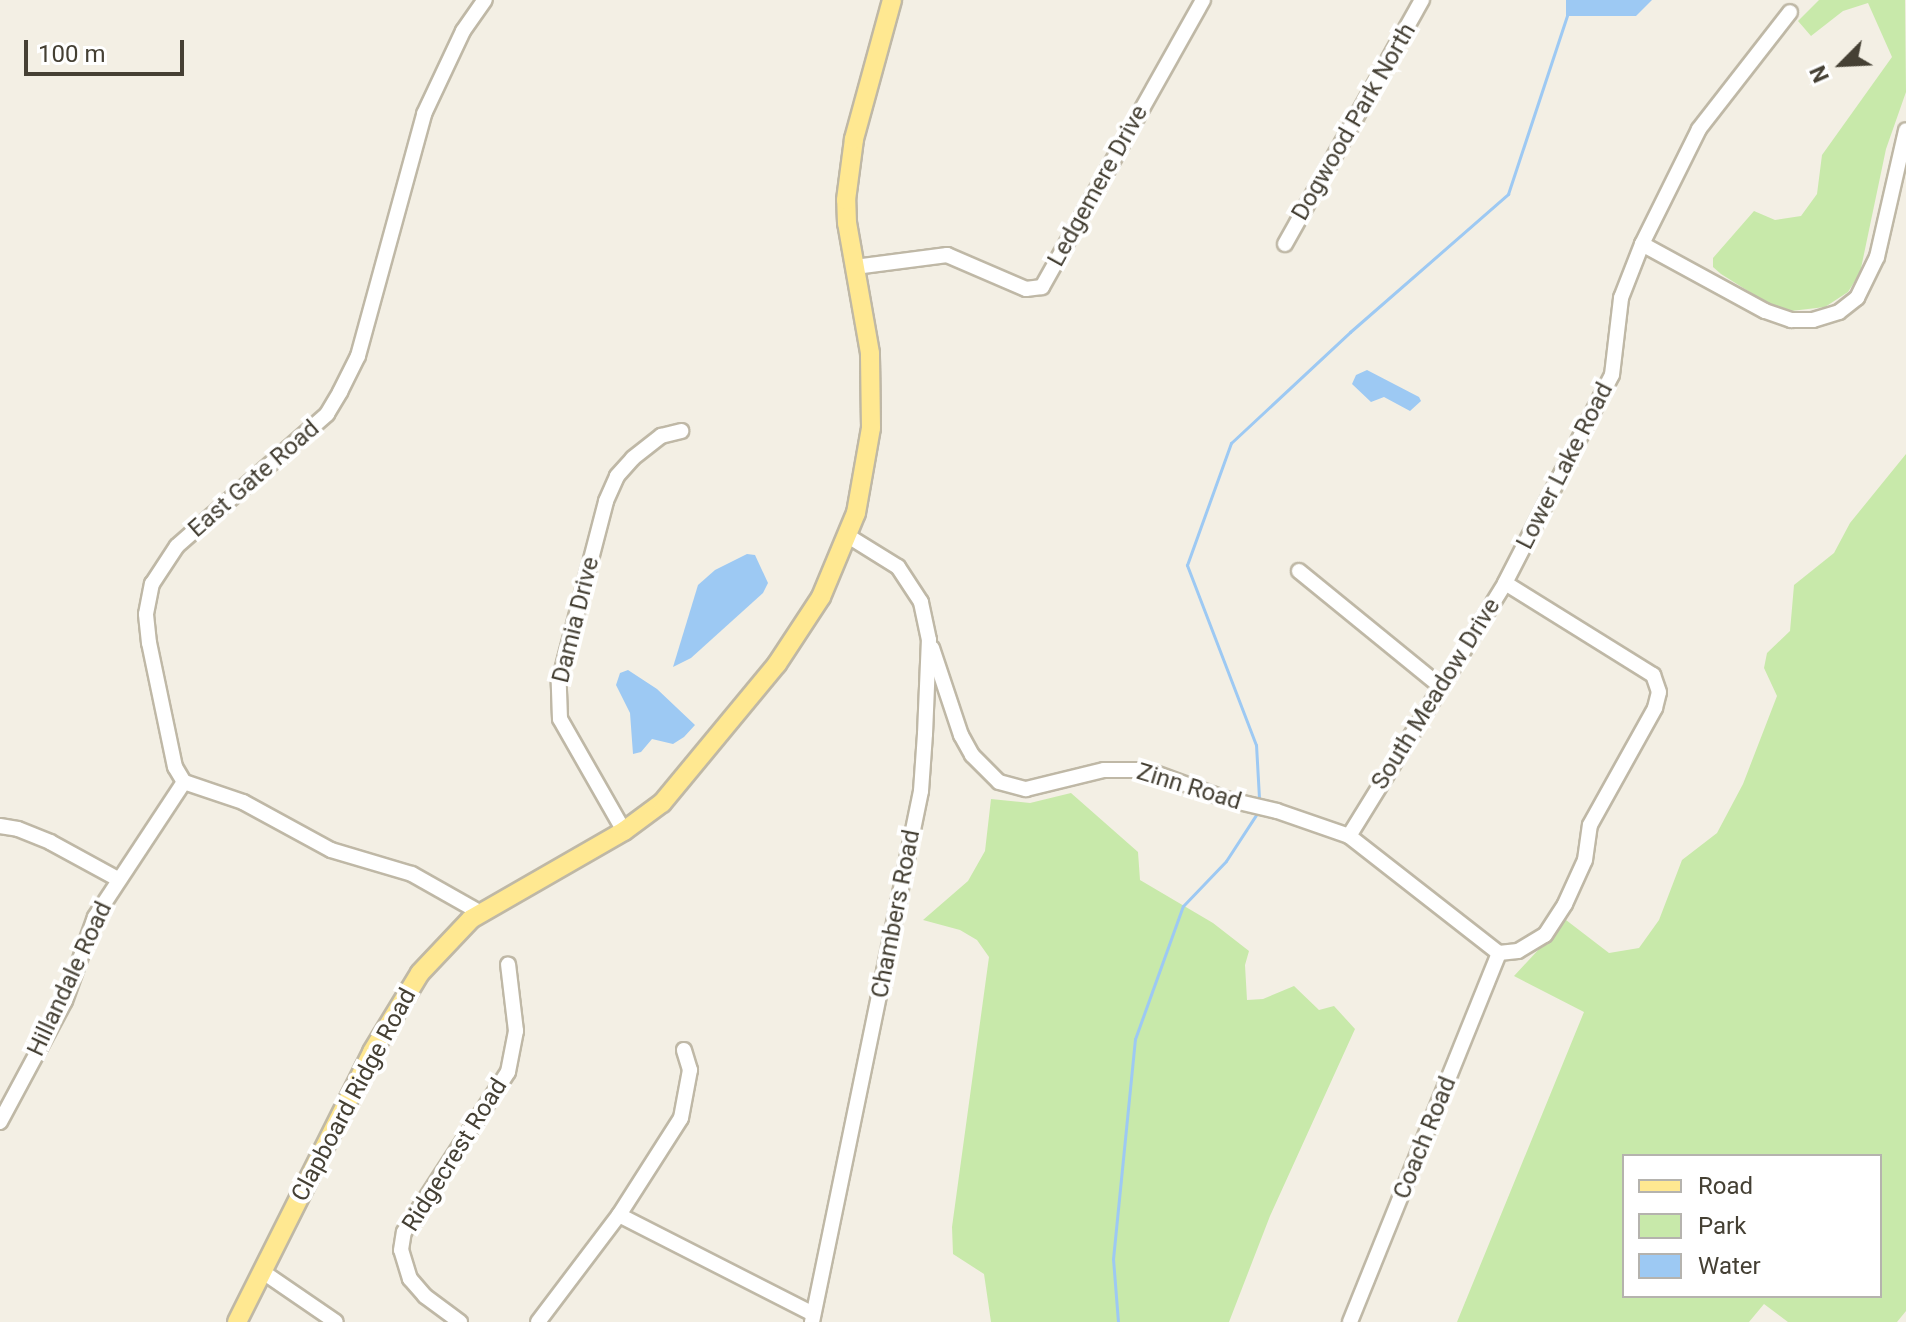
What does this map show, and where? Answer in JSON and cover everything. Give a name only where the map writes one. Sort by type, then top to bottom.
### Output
[{"type":"main road","name":"Clapboard Ridge Road","points":[[237,1322],[398,1004],[444,945],[481,913],[644,819],[685,779],[777,664],[821,597],[848,536],[865,468],[873,390],[847,223],[850,162],[892,0]]},
{"type":"street","name":"East Gate Road","points":[[184,782],[175,767],[149,643],[146,614],[152,584],[177,546],[281,458],[327,414],[334,403],[358,356],[424,114],[463,31],[485,0]]},
{"type":"street","name":"Ledgemere Drive","points":[[855,267],[947,255],[1026,289],[1042,287],[1203,0]]},
{"type":"street","name":"Dogwood Park North","points":[[1285,244],[1422,0]]},
{"type":"street","name":"Lower Lake Road","points":[[1505,583],[1612,375],[1621,298],[1642,244],[1699,129],[1790,12]]},
{"type":"street","points":[[1642,244],[1765,311],[1791,320],[1813,320],[1839,312],[1857,298],[1877,257],[1906,130]]},
{"type":"street","name":"Damia Drive","points":[[624,831],[560,719],[559,682],[606,501],[617,476],[633,458],[661,436],[681,431]]},
{"type":"street","name":"Chambers Road","points":[[813,1318],[921,791],[929,640],[921,602],[898,567],[848,536]]},
{"type":"street","points":[[1299,571],[1441,687]]},
{"type":"street","name":"South Meadow Drive","points":[[1349,836],[1505,583],[1653,675],[1659,683],[1655,708],[1590,825],[1585,860],[1565,904],[1545,935],[1518,951],[1499,953]]},
{"type":"street","name":"Zinn Road","points":[[929,640],[961,735],[972,755],[999,782],[1026,789],[1104,770],[1147,770],[1226,799],[1277,811],[1349,836],[1499,953]]},
{"type":"street","name":"Hillandale Road","points":[[0,1122],[65,1001],[95,917],[184,782]]},
{"type":"street","points":[[184,782],[243,802],[331,850],[412,874],[481,913]]},
{"type":"street","name":"Hillandale Road","points":[[0,826],[18,829],[50,842],[118,879]]},
{"type":"street","name":"Coach Road","points":[[1350,1322],[1499,953]]},
{"type":"street","name":"Ridgecrest Road","points":[[460,1322],[425,1296],[410,1279],[401,1250],[404,1232],[508,1072],[516,1031],[508,964]]},
{"type":"street","points":[[538,1322],[619,1215],[681,1118],[690,1070],[684,1050]]},
{"type":"street","points":[[619,1215],[813,1318]]},
{"type":"street","points":[[263,1272],[336,1322]]},
{"type":"green space","points":[[1819,0],[1905,0],[1906,92],[1886,149],[1860,273],[1848,292],[1825,307],[1791,311],[1764,301],[1721,274],[1713,267],[1713,258],[1754,211],[1775,220],[1801,216],[1817,194],[1822,155],[1892,57],[1868,3],[1843,11],[1811,36],[1798,21]]},
{"type":"green space","points":[[1906,454],[1906,1311],[1897,1322],[1788,1322],[1764,1304],[1749,1322],[1457,1322],[1584,1012],[1514,976],[1566,920],[1609,953],[1639,948],[1659,920],[1682,860],[1717,833],[1743,784],[1777,696],[1764,668],[1767,653],[1790,631],[1794,585],[1834,553],[1850,523]]},
{"type":"green space","points":[[1071,793],[1138,852],[1140,880],[1213,923],[1249,951],[1245,965],[1247,1000],[1263,999],[1294,986],[1319,1010],[1334,1006],[1355,1029],[1270,1216],[1229,1322],[991,1322],[984,1274],[953,1254],[952,1227],[989,957],[977,940],[960,930],[923,920],[968,881],[985,851],[991,799],[1030,803]]},
{"type":"water","points":[[1566,0],[1652,0],[1636,16],[1566,16]]},
{"type":"water","points":[[1367,370],[1419,397],[1421,401],[1410,411],[1384,397],[1371,402],[1352,384],[1356,375]]},
{"type":"water","points":[[747,554],[755,555],[768,583],[763,593],[691,658],[673,667],[698,585],[715,570]]},
{"type":"water","points":[[628,670],[657,689],[695,725],[684,737],[673,744],[652,739],[641,752],[633,754],[630,713],[616,685],[620,673]]},
{"type":"waterway","points":[[1259,798],[1256,745],[1187,565],[1231,443],[1350,332],[1508,194],[1567,16]]},
{"type":"waterway","points":[[1118,1322],[1113,1259],[1135,1039],[1183,906],[1226,861],[1256,815]]}]
